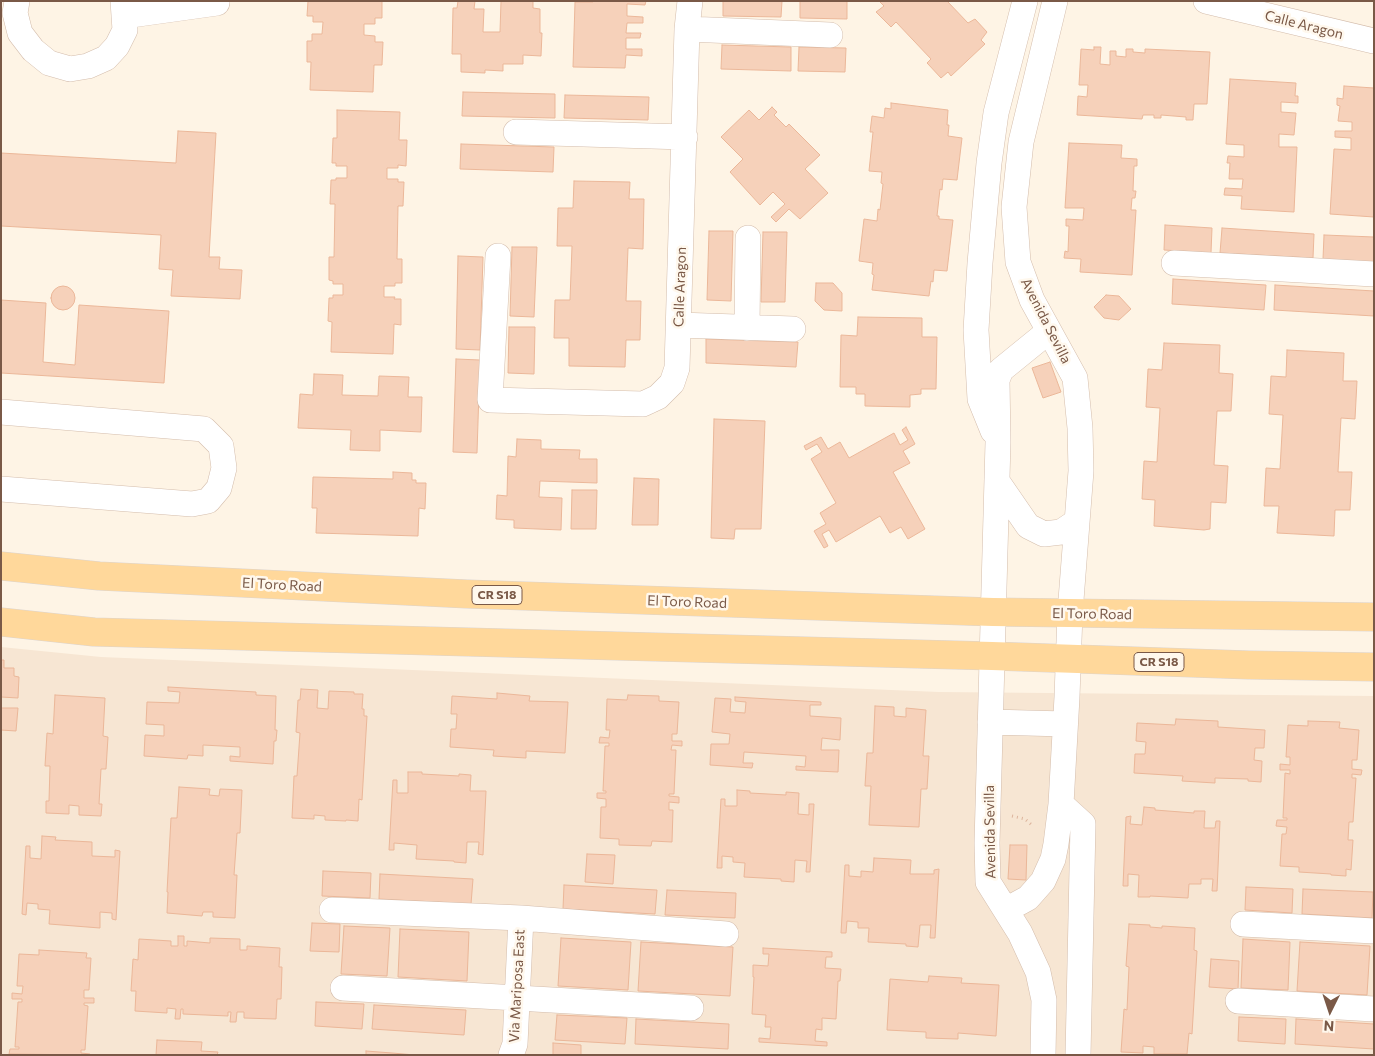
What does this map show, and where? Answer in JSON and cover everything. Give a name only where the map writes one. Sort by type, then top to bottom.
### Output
[{"type":"main road","name":"El Toro Road","points":[[1,566],[99,576],[437,593],[993,612],[1374,617]]},
{"type":"main road","name":"CR S18","points":[[1,622],[94,632],[992,656],[1249,665],[1374,666]]},
{"type":"street","points":[[17,1],[15,13],[20,33],[33,50],[49,64],[70,69],[88,66],[106,58],[118,46],[125,30],[123,9],[217,4],[217,1]]},
{"type":"street","name":"Calle Aragon","points":[[498,256],[490,400],[643,404],[658,397],[672,383],[677,368],[687,29],[690,1]]},
{"type":"street","points":[[998,442],[980,399],[976,330],[989,163],[996,113],[1025,1]]},
{"type":"street","name":"Avenida Sevilla","points":[[1055,1],[1021,142],[1014,207],[1018,262],[1032,300],[1075,378],[1080,428],[1081,471],[1070,613],[1069,659]]},
{"type":"street","name":"Calle Aragon","points":[[1206,1],[1374,41]]},
{"type":"street","points":[[687,29],[830,35]]},
{"type":"street","points":[[516,132],[685,136]]},
{"type":"street","points":[[747,328],[748,238]]},
{"type":"street","points":[[1174,263],[1374,274]]},
{"type":"street","points":[[679,325],[792,329]]},
{"type":"street","points":[[993,612],[998,442],[997,380],[1001,370],[1049,331]]},
{"type":"street","points":[[1,412],[204,429],[221,446],[224,468],[220,488],[208,501],[192,504],[1,489]]},
{"type":"street","points":[[997,482],[1028,526],[1044,534],[1061,532],[1076,522]]},
{"type":"street","name":"Avenida Sevilla","points":[[993,612],[987,842],[988,882],[1020,933],[1038,972],[1044,1000],[1043,1055]]},
{"type":"street","points":[[1006,910],[1028,898],[1043,881],[1053,859],[1061,804],[1069,659]]},
{"type":"street","points":[[990,722],[1065,724]]},
{"type":"street","points":[[1061,804],[1083,824],[1078,1055]]},
{"type":"street","points":[[332,910],[520,918],[726,934]]},
{"type":"street","name":"Via Mariposa East","points":[[512,1055],[515,1044],[520,918]]},
{"type":"street","points":[[1243,924],[1374,931]]},
{"type":"street","points":[[343,988],[691,1008]]},
{"type":"street","points":[[1238,1001],[1374,1009]]},
{"type":"path","points":[[1012,816],[1025,820],[1034,828]]},
{"type":"shaded area","points":[[1,647],[101,657],[939,692],[1374,696],[1374,1055],[1,1055]]},
{"type":"building","points":[[308,1],[382,1],[382,18],[375,18],[375,24],[364,24],[364,35],[375,36],[375,42],[383,42],[382,65],[374,65],[373,92],[310,90],[311,62],[307,62],[307,41],[312,41],[312,34],[322,34],[323,22],[313,22],[313,16],[307,16]]},
{"type":"building","points":[[458,1],[475,1],[474,9],[484,9],[483,32],[500,32],[501,1],[533,1],[533,8],[540,9],[541,56],[523,55],[523,64],[503,64],[503,71],[485,70],[485,73],[461,72],[461,54],[452,54],[453,8],[457,8]]},
{"type":"building","points":[[646,1],[645,5],[627,4],[627,16],[643,17],[643,23],[627,23],[626,33],[641,33],[640,38],[626,38],[626,49],[642,49],[642,56],[626,55],[625,68],[573,67],[575,2]]},
{"type":"building","points":[[723,1],[782,1],[781,17],[723,16]]},
{"type":"building","points":[[800,1],[847,1],[847,19],[800,18]]},
{"type":"building","points":[[879,1],[947,1],[968,23],[975,19],[987,32],[981,40],[985,44],[951,76],[948,72],[941,78],[927,63],[931,59],[896,22],[891,27],[876,12],[884,6]]},
{"type":"building","points":[[722,45],[791,47],[791,71],[721,69]]},
{"type":"building","points":[[799,47],[846,48],[845,72],[798,71]]},
{"type":"building","points":[[1094,47],[1101,47],[1100,64],[1110,65],[1110,51],[1116,51],[1116,56],[1126,57],[1126,49],[1145,53],[1145,49],[1210,52],[1207,104],[1194,104],[1193,120],[1186,120],[1186,117],[1161,115],[1161,118],[1154,118],[1154,115],[1143,115],[1142,119],[1077,115],[1078,96],[1087,97],[1088,85],[1079,85],[1081,49],[1094,50]]},
{"type":"building","points":[[1230,79],[1296,83],[1295,96],[1298,96],[1298,103],[1281,102],[1281,112],[1296,113],[1294,135],[1279,134],[1279,147],[1297,147],[1294,212],[1241,209],[1242,196],[1224,195],[1225,188],[1242,189],[1243,179],[1229,179],[1230,163],[1227,163],[1228,156],[1244,157],[1244,145],[1226,144]]},
{"type":"building","points":[[1344,86],[1374,88],[1374,217],[1330,214],[1334,149],[1351,150],[1351,138],[1335,137],[1335,131],[1352,131],[1352,122],[1338,121],[1340,106],[1337,105],[1337,98],[1343,99]]},
{"type":"building","points":[[463,92],[555,94],[555,118],[462,116]]},
{"type":"building","points":[[565,95],[649,97],[648,120],[564,118]]},
{"type":"building","points":[[891,103],[948,110],[948,136],[962,138],[957,180],[943,179],[942,190],[940,189],[937,216],[939,216],[939,219],[953,220],[947,271],[934,270],[929,296],[872,290],[873,263],[859,261],[864,219],[877,221],[883,184],[881,183],[882,172],[869,171],[873,132],[870,132],[872,116],[884,118],[885,108],[891,109]]},
{"type":"building","points":[[772,107],[777,112],[774,115],[786,127],[789,124],[820,155],[805,169],[828,193],[800,219],[789,209],[776,222],[771,217],[785,204],[773,192],[760,205],[730,172],[743,159],[721,137],[749,110],[759,120]]},
{"type":"building","points":[[337,110],[400,112],[399,140],[407,140],[406,166],[398,165],[398,168],[387,168],[387,179],[398,179],[398,182],[404,182],[403,206],[398,206],[397,259],[402,259],[402,283],[395,283],[395,286],[384,286],[384,297],[401,299],[401,325],[394,324],[393,354],[331,352],[332,322],[328,321],[329,298],[333,298],[333,295],[343,295],[343,284],[333,284],[333,281],[329,280],[329,257],[334,257],[335,204],[330,204],[331,180],[347,178],[347,166],[336,166],[336,163],[332,163],[333,138],[337,138]]},
{"type":"building","points":[[178,131],[216,133],[209,257],[220,257],[219,269],[242,270],[240,299],[171,296],[173,270],[159,269],[161,235],[1,226],[1,153],[176,163]]},
{"type":"building","points":[[1069,143],[1122,145],[1121,158],[1137,159],[1137,166],[1134,166],[1133,191],[1136,191],[1135,198],[1132,198],[1131,210],[1136,210],[1132,275],[1080,272],[1081,259],[1064,258],[1065,251],[1068,252],[1069,226],[1066,226],[1066,219],[1083,220],[1084,208],[1065,208]]},
{"type":"building","points":[[461,144],[554,147],[553,172],[460,169]]},
{"type":"building","points":[[574,181],[630,182],[629,199],[644,199],[643,249],[628,248],[626,301],[641,301],[640,340],[626,340],[625,367],[569,366],[569,338],[554,338],[555,300],[570,300],[572,246],[557,246],[558,208],[573,208]]},
{"type":"building","points":[[1165,225],[1212,228],[1211,253],[1164,250]]},
{"type":"building","points":[[1222,228],[1314,234],[1313,258],[1220,253]]},
{"type":"building","points":[[709,231],[733,231],[731,301],[707,300]]},
{"type":"building","points":[[763,232],[787,232],[785,302],[761,302]]},
{"type":"building","points":[[1324,235],[1374,237],[1374,262],[1323,259]]},
{"type":"building","points":[[512,247],[537,247],[534,317],[510,316]]},
{"type":"building","points":[[458,256],[483,257],[480,350],[456,349]]},
{"type":"building","points":[[1173,279],[1266,285],[1264,310],[1172,304]]},
{"type":"building","points":[[816,283],[833,283],[842,293],[842,311],[824,310],[815,301]]},
{"type":"building","points":[[1275,285],[1374,291],[1374,316],[1274,310]]},
{"type":"building","points":[[63,286],[72,289],[75,298],[72,307],[63,310],[54,307],[51,298],[54,289]]},
{"type":"building","points":[[1106,295],[1119,296],[1131,309],[1119,320],[1104,318],[1094,307]]},
{"type":"building","points":[[1,300],[46,303],[43,362],[75,365],[79,305],[169,311],[164,383],[1,373]]},
{"type":"building","points":[[858,317],[922,318],[922,337],[937,337],[936,389],[921,389],[921,394],[910,395],[910,407],[865,406],[865,394],[856,394],[856,387],[840,387],[841,335],[857,336]]},
{"type":"building","points":[[509,327],[535,327],[534,374],[508,373]]},
{"type":"building","points":[[706,339],[798,342],[796,367],[706,363]]},
{"type":"building","points":[[1164,343],[1220,345],[1219,373],[1233,374],[1231,411],[1217,411],[1214,465],[1228,466],[1226,503],[1211,502],[1210,529],[1154,526],[1155,500],[1142,499],[1144,461],[1157,462],[1160,408],[1146,407],[1148,369],[1162,370]]},
{"type":"building","points":[[1287,350],[1344,353],[1343,381],[1357,381],[1355,419],[1341,418],[1338,472],[1352,472],[1350,510],[1335,510],[1334,536],[1277,533],[1279,506],[1264,506],[1266,468],[1280,469],[1283,415],[1269,414],[1271,376],[1286,377]]},
{"type":"building","points":[[456,359],[480,360],[477,453],[453,452]]},
{"type":"building","points":[[1050,362],[1061,392],[1043,398],[1032,368]]},
{"type":"building","points":[[314,374],[343,375],[342,395],[378,396],[379,376],[409,377],[408,397],[422,397],[421,432],[380,430],[380,451],[350,450],[351,430],[298,428],[300,394],[313,395]]},
{"type":"building","points":[[714,419],[765,421],[761,529],[735,529],[734,539],[711,538]]},
{"type":"building","points":[[906,427],[915,444],[903,451],[910,463],[893,472],[925,529],[908,539],[901,527],[890,533],[880,516],[836,542],[829,530],[822,534],[828,546],[824,548],[814,531],[826,524],[820,513],[836,503],[811,459],[822,452],[817,444],[806,450],[804,446],[821,437],[828,449],[840,442],[849,458],[894,433],[900,445],[908,440],[902,430]]},
{"type":"building","points":[[517,439],[541,440],[541,449],[580,450],[579,459],[597,459],[597,483],[540,481],[539,497],[562,498],[561,530],[514,528],[514,520],[496,519],[497,495],[507,496],[508,456],[516,457]]},
{"type":"building","points":[[393,472],[412,473],[412,480],[416,480],[416,483],[426,483],[425,509],[419,508],[418,536],[316,533],[317,508],[312,508],[313,477],[393,479]]},
{"type":"building","points":[[634,478],[659,479],[658,525],[632,525]]},
{"type":"building","points":[[572,490],[597,490],[596,529],[571,529]]},
{"type":"building","points":[[1,660],[4,660],[4,668],[14,668],[14,676],[19,677],[18,698],[1,697]]},
{"type":"building","points":[[168,687],[256,692],[256,695],[276,696],[275,730],[277,730],[276,741],[274,741],[273,764],[230,761],[230,756],[240,757],[240,747],[203,745],[203,756],[188,755],[187,759],[144,756],[145,735],[164,736],[164,725],[146,724],[147,702],[179,703],[180,692],[168,691]]},
{"type":"building","points":[[301,689],[318,690],[317,708],[328,709],[329,691],[363,694],[362,709],[364,709],[364,716],[367,716],[362,800],[359,799],[358,821],[325,820],[325,816],[314,815],[314,819],[292,818],[294,776],[297,776],[300,733],[296,732],[298,700],[300,700]]},
{"type":"building","points":[[497,693],[530,696],[529,701],[568,702],[565,753],[526,751],[526,758],[493,756],[494,750],[450,747],[451,729],[456,729],[457,714],[451,714],[452,696],[497,699]]},
{"type":"building","points":[[55,695],[105,698],[103,736],[108,737],[106,769],[101,769],[99,804],[102,804],[101,816],[79,815],[79,806],[69,805],[69,814],[46,813],[46,801],[49,801],[50,766],[45,766],[47,733],[53,734]]},
{"type":"building","points":[[628,695],[659,696],[659,701],[679,702],[677,734],[672,734],[672,741],[682,741],[682,746],[672,745],[671,750],[676,750],[674,794],[669,794],[669,796],[679,797],[679,803],[669,802],[669,810],[673,810],[672,842],[652,841],[651,846],[619,845],[619,839],[600,838],[601,807],[606,807],[606,799],[597,798],[597,793],[606,793],[606,791],[603,791],[605,746],[609,746],[609,743],[599,743],[600,737],[609,738],[610,730],[606,730],[607,699],[627,700]]},
{"type":"building","points":[[735,697],[821,702],[821,705],[810,705],[810,716],[841,718],[840,740],[822,738],[821,750],[839,750],[838,772],[796,770],[796,766],[805,767],[806,756],[744,752],[743,763],[753,763],[752,768],[710,765],[711,744],[729,744],[730,734],[712,732],[715,698],[731,699],[730,712],[745,713],[746,702],[735,701]]},
{"type":"building","points":[[875,706],[894,707],[894,716],[906,717],[906,708],[926,710],[923,756],[929,756],[927,789],[921,789],[919,827],[869,825],[871,786],[865,786],[867,753],[873,753]]},
{"type":"building","points":[[1,708],[18,708],[16,731],[1,730]]},
{"type":"building","points":[[1176,719],[1218,721],[1218,727],[1265,730],[1264,748],[1255,748],[1254,760],[1262,761],[1261,782],[1248,781],[1248,779],[1215,778],[1215,783],[1182,781],[1183,776],[1134,773],[1135,754],[1145,754],[1146,742],[1136,741],[1137,723],[1175,725]]},
{"type":"building","points":[[1308,721],[1340,722],[1339,728],[1359,730],[1357,760],[1352,760],[1352,769],[1362,770],[1361,775],[1352,774],[1352,778],[1356,778],[1353,822],[1349,822],[1348,840],[1353,840],[1351,870],[1346,869],[1346,876],[1299,872],[1299,867],[1280,866],[1282,834],[1286,834],[1287,827],[1276,826],[1277,820],[1287,820],[1287,818],[1283,818],[1285,773],[1290,774],[1290,770],[1280,770],[1280,764],[1290,765],[1290,757],[1286,757],[1288,725],[1308,726]]},
{"type":"building","points":[[408,772],[459,776],[459,774],[471,775],[470,791],[486,791],[483,855],[478,854],[479,842],[467,842],[466,863],[416,859],[417,845],[394,843],[394,850],[389,850],[393,780],[397,780],[397,793],[408,793]]},
{"type":"building","points":[[179,787],[210,789],[209,795],[219,796],[220,789],[242,790],[240,833],[237,833],[234,875],[237,875],[235,918],[213,917],[213,912],[203,912],[202,916],[167,913],[171,818],[177,818]]},
{"type":"building","points":[[737,790],[750,791],[750,793],[786,795],[786,792],[799,793],[798,814],[809,815],[809,804],[814,804],[810,872],[806,872],[807,861],[795,860],[794,882],[781,881],[781,879],[744,877],[745,863],[733,862],[733,857],[722,856],[722,868],[717,868],[721,799],[725,799],[725,806],[737,806]]},
{"type":"building","points":[[1144,807],[1155,808],[1155,810],[1194,813],[1194,811],[1205,811],[1204,828],[1215,828],[1216,821],[1220,821],[1217,891],[1212,891],[1213,879],[1201,879],[1201,884],[1189,884],[1188,898],[1138,897],[1139,875],[1128,874],[1128,886],[1123,886],[1126,817],[1131,816],[1130,824],[1142,825]]},
{"type":"building","points":[[42,836],[56,837],[55,840],[92,842],[92,856],[115,857],[115,850],[120,851],[116,920],[112,919],[112,913],[100,912],[100,928],[49,924],[50,910],[38,909],[38,904],[27,903],[26,915],[22,914],[26,846],[30,846],[30,858],[41,859]]},
{"type":"building","points":[[1010,845],[1027,845],[1026,880],[1008,879]]},
{"type":"building","points":[[587,854],[615,855],[613,884],[585,882]]},
{"type":"building","points":[[874,858],[911,860],[910,874],[934,874],[934,870],[939,869],[935,938],[930,938],[931,925],[920,925],[918,947],[906,946],[906,944],[868,942],[869,928],[858,928],[858,922],[847,921],[846,933],[841,933],[845,865],[849,865],[849,876],[861,877],[861,871],[873,872]]},
{"type":"building","points":[[323,871],[371,873],[370,898],[322,896]]},
{"type":"building","points":[[380,874],[473,879],[471,904],[379,899]]},
{"type":"building","points":[[564,885],[657,890],[655,914],[563,909]]},
{"type":"building","points":[[1246,887],[1293,889],[1292,913],[1245,910]]},
{"type":"building","points":[[1303,889],[1373,892],[1372,918],[1302,914]]},
{"type":"building","points":[[667,890],[736,893],[735,918],[665,915]]},
{"type":"building","points":[[312,923],[340,924],[339,952],[310,951]]},
{"type":"building","points":[[1129,924],[1150,925],[1150,927],[1162,928],[1162,926],[1195,928],[1194,950],[1197,951],[1192,1034],[1189,1033],[1187,1054],[1154,1054],[1154,1047],[1143,1046],[1143,1053],[1121,1052],[1124,1009],[1127,1010],[1129,967],[1126,966]]},
{"type":"building","points":[[344,926],[390,928],[387,976],[341,974]]},
{"type":"building","points":[[400,929],[469,932],[467,981],[398,977]]},
{"type":"building","points":[[178,936],[184,936],[184,946],[187,946],[187,941],[210,943],[210,938],[240,939],[240,950],[247,950],[247,946],[280,948],[279,967],[282,967],[281,999],[277,999],[276,1019],[244,1018],[244,1012],[237,1012],[236,1022],[230,1022],[231,1012],[228,1012],[228,1016],[183,1014],[183,1009],[181,1009],[180,1019],[175,1019],[176,1009],[167,1008],[167,1013],[135,1011],[136,991],[131,991],[133,959],[138,960],[139,939],[171,941],[171,946],[178,946]]},
{"type":"building","points":[[561,938],[631,942],[628,990],[558,986]]},
{"type":"building","points":[[1243,939],[1290,942],[1288,990],[1241,988]]},
{"type":"building","points":[[641,942],[733,947],[730,996],[638,991]]},
{"type":"building","points":[[1300,942],[1370,946],[1367,995],[1297,991]]},
{"type":"building","points":[[763,948],[832,952],[832,957],[826,957],[825,968],[841,969],[840,981],[838,981],[836,1019],[822,1018],[822,1030],[816,1029],[815,1041],[827,1042],[827,1046],[759,1042],[759,1038],[770,1039],[771,1027],[765,1027],[766,1015],[752,1014],[753,965],[768,966],[769,954],[763,954]]},
{"type":"building","points":[[39,950],[87,953],[86,958],[91,958],[89,990],[84,990],[84,998],[94,998],[94,1003],[84,1003],[84,1005],[88,1006],[85,1050],[81,1050],[81,1053],[90,1055],[9,1054],[10,1049],[19,1049],[19,1047],[15,1047],[18,1002],[22,1002],[22,999],[12,999],[12,993],[22,994],[23,986],[17,986],[19,954],[39,955]]},
{"type":"building","points":[[1211,959],[1239,961],[1238,989],[1209,987]]},
{"type":"building","points":[[929,976],[962,978],[961,983],[999,985],[996,1036],[958,1033],[958,1039],[926,1038],[926,1032],[887,1030],[890,979],[928,982]]},
{"type":"building","points":[[316,1002],[364,1004],[362,1029],[315,1026]]},
{"type":"building","points":[[374,1005],[466,1010],[464,1035],[372,1029]]},
{"type":"building","points":[[557,1015],[627,1018],[625,1044],[555,1040]]},
{"type":"building","points":[[1239,1017],[1286,1019],[1285,1044],[1238,1041]]},
{"type":"building","points":[[636,1019],[729,1024],[728,1049],[635,1044]]},
{"type":"building","points":[[1296,1019],[1374,1024],[1374,1049],[1295,1044]]},
{"type":"building","points":[[157,1040],[202,1042],[201,1051],[218,1052],[217,1055],[156,1055]]},
{"type":"building","points":[[553,1043],[581,1045],[581,1055],[553,1055]]},
{"type":"building","points":[[366,1051],[392,1053],[415,1055],[366,1055]]}]
